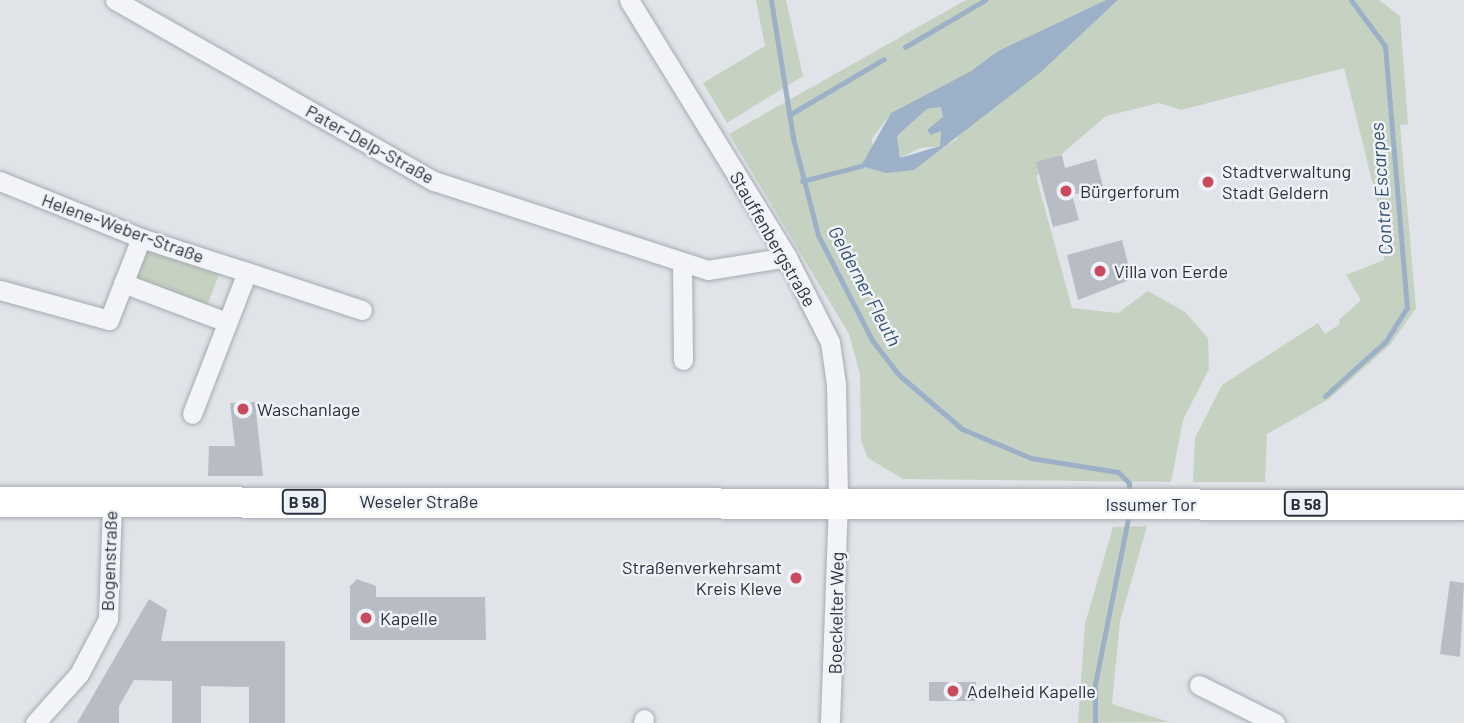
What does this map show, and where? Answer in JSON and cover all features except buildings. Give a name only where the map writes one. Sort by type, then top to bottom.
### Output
[{"type":"main road","name":"Weseler Straße","points":[[0,502],[838,502]]},
{"type":"main road","name":"Issumer Tor","points":[[838,502],[1464,505]]},
{"type":"street","name":"Pater-Delp-Straße","points":[[115,0],[434,181],[682,264],[726,270],[786,257]]},
{"type":"street","name":"Stauffenbergstraße","points":[[629,0],[786,257],[834,359],[838,502]]},
{"type":"street","name":"Helene-Weber-Straße","points":[[0,181],[141,238],[362,310]]},
{"type":"street","points":[[0,290],[109,320],[141,238]]},
{"type":"street","points":[[682,264],[683,360]]},
{"type":"street","points":[[192,414],[247,272]]},
{"type":"street","points":[[123,283],[227,322]]},
{"type":"street","name":"Bogenstraße","points":[[35,723],[79,674],[108,619],[112,502]]},
{"type":"street","name":"Boeckelter Weg","points":[[830,723],[838,502]]},
{"type":"street","points":[[1199,685],[1275,723]]},
{"type":"green space","points":[[756,0],[786,0],[803,76],[727,123],[703,83],[765,46]]},
{"type":"green space","points":[[966,0],[1106,0],[998,51],[971,71],[891,113],[872,139],[875,168],[886,173],[956,140],[965,126],[1041,72],[1118,0],[1379,0],[1400,16],[1408,124],[1400,125],[1416,308],[1390,345],[1329,399],[1267,434],[1265,482],[1193,482],[1195,438],[1222,385],[1318,323],[1325,334],[1340,324],[1339,320],[1361,300],[1346,275],[1384,260],[1380,213],[1344,68],[1181,110],[1159,103],[1106,116],[1036,176],[1072,308],[1118,313],[1148,291],[1185,312],[1208,338],[1209,369],[1183,420],[1171,482],[903,479],[868,458],[861,441],[860,374],[849,334],[729,134]]},
{"type":"green space","points":[[941,107],[943,117],[931,135],[941,131],[940,146],[920,148],[900,158],[897,136],[927,109]]},
{"type":"green space","points":[[147,247],[219,275],[206,309],[134,282]]},
{"type":"green space","points":[[1147,526],[1120,621],[1112,704],[1169,722],[1078,723],[1085,624],[1113,527]]},
{"type":"water","points":[[1106,0],[1118,0],[1041,72],[914,170],[886,173],[861,166],[891,113],[971,71],[998,51]],"holes":[[[941,107],[943,117],[927,130],[931,135],[941,131],[940,146],[900,158],[897,136],[927,109]]]},
{"type":"waterway","name":"Gelderner Fleuth","points":[[771,0],[793,138],[818,235],[872,340],[899,375],[962,429],[1031,458],[1118,472],[1129,483],[1129,493]]},
{"type":"waterway","points":[[905,47],[985,0]]},
{"type":"waterway","name":"Contre Escarpes","points":[[1325,396],[1386,341],[1407,308],[1385,46],[1351,0]]},
{"type":"waterway","points":[[789,115],[884,59]]},
{"type":"waterway","points":[[802,181],[861,166]]},
{"type":"waterway","name":"Gelderner Fleuth","points":[[1095,723],[1095,684],[1129,514]]},
{"type":"place","name":"Stadtverwaltung Stadt Geldern","points":[[1208,182]]},
{"type":"place","name":"Bürgerforum","points":[[1066,191]]},
{"type":"place","name":"Villa von Eerde","points":[[1100,271]]},
{"type":"place","name":"Waschanlage","points":[[243,409]]},
{"type":"place","name":"Straßenverkehrsamt Kreis Kleve","points":[[796,578]]},
{"type":"place","name":"Kapelle","points":[[366,618]]},
{"type":"place","name":"Adelheid Kapelle","points":[[953,691]]}]
